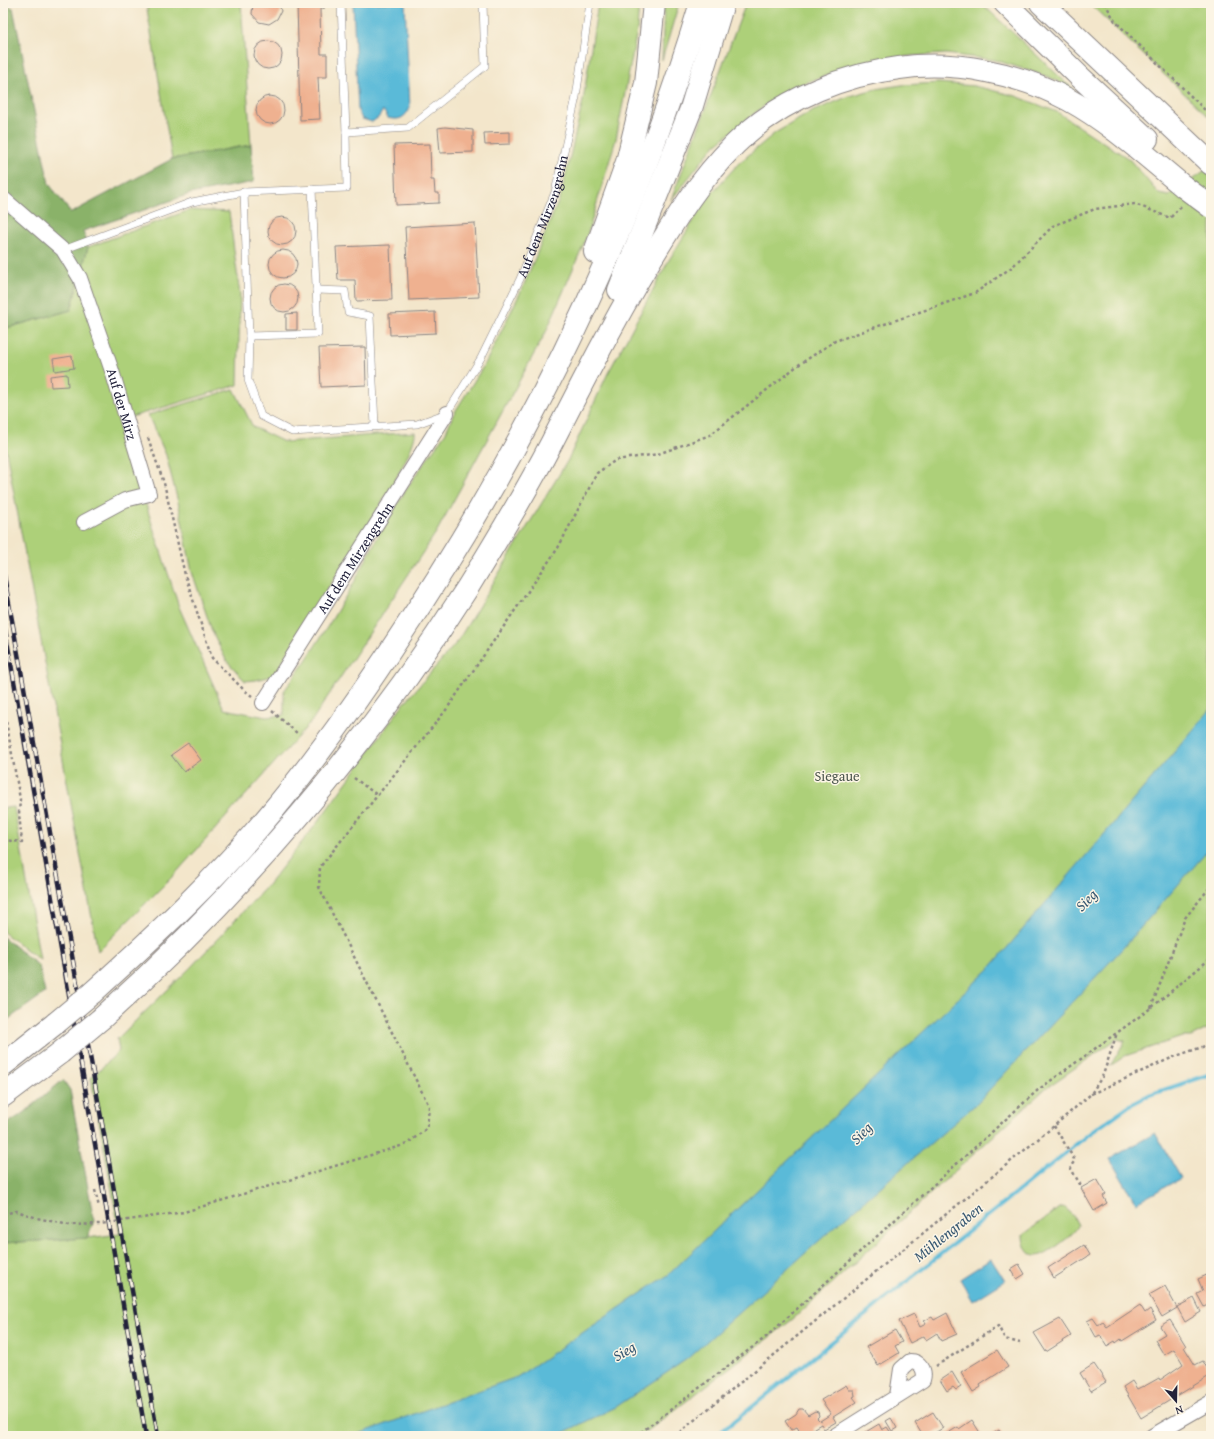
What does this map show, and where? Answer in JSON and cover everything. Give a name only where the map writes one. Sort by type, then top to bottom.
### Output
[{"type":"highway","points":[[509,460],[601,238],[627,162],[646,83],[654,3]]},
{"type":"highway","points":[[3,1065],[92,994],[155,936],[214,876],[270,813],[323,747],[372,678],[443,572],[509,460],[574,336],[630,208],[679,78],[701,3]]},
{"type":"highway","points":[[589,368],[691,109],[723,3]]},
{"type":"highway","points":[[1005,3],[1211,207]]},
{"type":"highway","points":[[1041,3],[1210,163]]},
{"type":"highway","points":[[3,1096],[60,1053],[102,1018],[177,948],[249,874],[316,796],[419,660],[494,544],[551,444],[589,368],[669,229],[704,178],[750,131],[776,111],[829,85],[856,76],[890,69],[936,65],[981,70],[1025,82],[1068,99],[1090,112],[1211,198]]},
{"type":"street","name":"Auf der Mirz","points":[[3,198],[63,250],[80,278],[112,371],[148,494],[125,500],[84,522]]},
{"type":"street","name":"Auf dem Mirzengrehn","points":[[263,703],[446,412]]},
{"type":"street","points":[[834,1436],[923,1380],[924,1373],[920,1364],[910,1361],[901,1369],[897,1396]]},
{"type":"street","points":[[1152,1436],[1211,1402]]},
{"type":"lane","points":[[63,250],[192,202],[244,192],[347,188],[341,3]]},
{"type":"lane","points":[[346,132],[408,128],[485,66],[483,3]]},
{"type":"lane","name":"Auf dem Mirzengrehn","points":[[446,412],[484,351],[520,279],[555,192],[576,96],[590,3]]},
{"type":"lane","points":[[249,336],[318,334],[312,189]]},
{"type":"lane","points":[[244,192],[249,336],[248,380],[261,416],[292,432],[417,424],[446,412]]},
{"type":"lane","points":[[316,290],[345,291],[348,312],[370,316],[375,426]]},
{"type":"path","points":[[1105,3],[1115,21],[1211,116]]},
{"type":"path","points":[[3,1214],[17,1211],[37,1218],[69,1225],[100,1224],[184,1212],[407,1144],[428,1128],[429,1106],[319,886],[320,868],[446,710],[558,548],[597,474],[616,460],[658,454],[710,435],[797,366],[835,341],[975,293],[1012,267],[1053,226],[1095,208],[1135,204],[1170,218]]},
{"type":"path","points":[[145,432],[164,483],[186,575],[212,658],[244,690],[263,703],[298,734]]},
{"type":"path","points":[[3,704],[20,799],[22,842],[3,840]]},
{"type":"path","points":[[354,778],[377,795]]},
{"type":"path","points":[[1151,1008],[1185,918],[1211,886]]},
{"type":"path","points":[[636,1436],[766,1336],[1038,1090],[1151,1008],[1211,958]]},
{"type":"path","points":[[1091,1094],[1103,1075],[1117,1032]]},
{"type":"path","points":[[675,1436],[1054,1126],[1091,1094],[1176,1056],[1211,1044]]},
{"type":"path","points":[[1054,1126],[1074,1159],[1074,1162],[1070,1167],[1081,1186]]},
{"type":"path","points":[[95,1190],[99,1207]]},
{"type":"path","points":[[924,1373],[998,1326],[1005,1339],[1020,1343]]},
{"type":"green space","points":[[3,3],[13,8],[49,184],[71,213],[172,159],[251,145],[254,182],[190,194],[83,231],[88,247],[71,310],[3,329]]},
{"type":"green space","points":[[146,3],[241,3],[251,145],[172,159]]},
{"type":"green space","points":[[598,3],[639,3],[637,31],[616,139],[587,236],[546,332],[437,531],[311,722],[175,874],[98,951],[3,434],[3,329],[71,310],[88,247],[190,210],[229,212],[240,295],[238,385],[121,420],[151,521],[179,607],[224,709],[266,717],[284,715],[284,691],[305,662],[331,621],[356,579],[384,525],[411,482],[446,432],[453,415],[486,362],[523,287],[561,195],[583,101]]},
{"type":"green space","points":[[664,3],[679,3],[662,60]]},
{"type":"green space","points":[[746,3],[981,3],[1075,91],[1049,77],[995,60],[946,54],[909,56],[864,63],[807,82],[765,105],[714,146],[671,200]]},
{"type":"green space","points":[[1089,3],[1211,3],[1211,119]]},
{"type":"green space","name":"Siegaue","points":[[939,83],[974,86],[1016,96],[1057,112],[1129,159],[1159,194],[1169,196],[1211,166],[1211,1027],[1191,1037],[1182,1037],[1125,1056],[1110,1066],[1125,1041],[1117,1039],[1046,1088],[793,1319],[641,1436],[3,1436],[3,1243],[87,1238],[120,1234],[91,1078],[119,1051],[117,1039],[191,967],[268,885],[317,823],[401,707],[457,642],[568,460],[607,375],[669,260],[708,197],[739,163],[775,133],[811,112],[847,97],[875,89],[902,85]]},
{"type":"green space","points":[[234,389],[253,427],[284,442],[415,432],[412,445],[403,466],[389,491],[354,549],[303,627],[275,675],[245,681],[226,660],[212,631],[192,572],[179,506],[166,455],[148,415]]},
{"type":"green space","points":[[14,807],[40,960],[3,932],[3,808]]},
{"type":"green space","points":[[3,937],[39,966],[45,993],[3,1023]]},
{"type":"green space","points":[[63,1080],[70,1090],[94,1221],[87,1238],[3,1243],[3,1126],[24,1113]]},
{"type":"green space","points":[[1064,1207],[1072,1214],[1078,1225],[1076,1229],[1054,1248],[1041,1255],[1034,1256],[1028,1252],[1023,1235],[1059,1208]]},
{"type":"water","points":[[353,3],[405,3],[410,108],[401,118],[388,118],[383,110],[379,117],[372,122],[362,119],[358,111]]},
{"type":"water","name":"Sieg","points":[[1211,709],[1211,847],[1123,948],[975,1105],[848,1215],[687,1359],[616,1407],[556,1436],[353,1436],[517,1377],[668,1275],[989,969]]},
{"type":"water","points":[[1155,1133],[1181,1178],[1136,1203],[1110,1159]]},
{"type":"water","points":[[991,1259],[1005,1281],[973,1301],[960,1279]]},
{"type":"building","points":[[253,3],[279,3],[281,11],[277,19],[269,24],[259,22],[252,14]]},
{"type":"building","points":[[297,3],[324,3],[324,9],[320,9],[321,54],[327,54],[327,77],[318,77],[320,119],[300,120]]},
{"type":"building","points":[[268,41],[274,42],[278,45],[281,49],[281,61],[278,65],[274,68],[268,69],[262,68],[258,65],[255,61],[254,55],[255,49],[258,45],[262,42]]},
{"type":"building","points":[[270,96],[276,97],[280,100],[283,104],[283,116],[280,120],[276,123],[270,124],[264,123],[260,120],[257,116],[256,110],[257,104],[260,100],[264,97]]},
{"type":"building","points":[[445,127],[473,130],[473,152],[440,153],[438,128]]},
{"type":"building","points":[[510,132],[510,144],[485,145],[484,133]]},
{"type":"building","points":[[430,144],[431,180],[434,180],[435,193],[439,193],[439,203],[396,205],[394,145]]},
{"type":"building","points":[[282,217],[288,218],[292,221],[295,225],[295,237],[292,241],[288,244],[282,245],[276,244],[272,241],[269,237],[268,231],[269,225],[272,221],[276,218]]},
{"type":"building","points":[[475,223],[479,297],[409,300],[405,227]]},
{"type":"building","points":[[390,245],[392,300],[356,301],[355,280],[338,280],[336,247]]},
{"type":"building","points":[[283,250],[289,251],[293,254],[296,258],[296,270],[293,274],[289,277],[283,278],[277,277],[273,274],[270,270],[269,264],[270,258],[273,254],[277,251]]},
{"type":"building","points":[[284,284],[290,285],[294,288],[297,292],[297,304],[294,308],[290,311],[284,312],[278,311],[274,308],[271,304],[270,298],[271,292],[274,288],[278,285]]},
{"type":"building","points":[[435,312],[436,333],[390,335],[389,314]]},
{"type":"building","points":[[297,313],[297,330],[286,330],[286,314]]},
{"type":"building","points":[[365,347],[366,385],[321,387],[319,348]]},
{"type":"building","points":[[72,356],[74,368],[55,371],[53,359]]},
{"type":"building","points":[[67,374],[68,386],[51,387],[50,376]]},
{"type":"building","points":[[188,743],[201,760],[184,772],[171,755]]},
{"type":"building","points":[[1097,1179],[1106,1194],[1103,1196],[1107,1203],[1094,1211],[1081,1188]]},
{"type":"building","points":[[1084,1245],[1090,1255],[1054,1278],[1048,1268]]},
{"type":"building","points":[[1019,1264],[1025,1274],[1017,1279],[1011,1269]]},
{"type":"building","points":[[1211,1273],[1211,1303],[1204,1307],[1197,1294],[1203,1291],[1198,1279]]},
{"type":"building","points":[[1165,1286],[1177,1308],[1162,1317],[1149,1295]]},
{"type":"building","points":[[1194,1298],[1201,1312],[1185,1322],[1177,1307]]},
{"type":"building","points":[[1140,1305],[1145,1313],[1150,1309],[1156,1320],[1122,1341],[1121,1339],[1116,1343],[1115,1341],[1107,1346],[1100,1335],[1096,1337],[1087,1321],[1093,1318],[1098,1325],[1103,1322],[1107,1327]]},
{"type":"building","points":[[947,1313],[957,1334],[941,1341],[937,1333],[926,1340],[924,1336],[910,1343],[899,1321],[914,1314],[920,1327],[926,1324],[924,1321],[932,1317],[934,1320]]},
{"type":"building","points":[[1060,1319],[1071,1336],[1046,1352],[1034,1333]]},
{"type":"building","points":[[1170,1320],[1186,1346],[1184,1347],[1195,1365],[1203,1361],[1211,1375],[1141,1418],[1123,1387],[1132,1381],[1137,1389],[1143,1387],[1159,1378],[1160,1380],[1183,1364],[1174,1349],[1164,1355],[1155,1340],[1165,1334],[1160,1326]]},
{"type":"building","points":[[895,1330],[902,1342],[895,1346],[899,1353],[878,1366],[866,1347]]},
{"type":"building","points":[[997,1350],[1008,1367],[980,1385],[981,1387],[973,1392],[961,1372]]},
{"type":"building","points":[[1094,1364],[1106,1382],[1091,1391],[1080,1373]]},
{"type":"building","points":[[952,1372],[961,1387],[956,1390],[953,1387],[947,1391],[940,1380]]},
{"type":"building","points":[[846,1385],[849,1390],[854,1390],[855,1396],[853,1397],[857,1402],[833,1417],[836,1422],[824,1429],[821,1424],[814,1428],[812,1433],[800,1432],[797,1427],[791,1430],[785,1421],[796,1414],[799,1409],[803,1409],[808,1415],[815,1411],[818,1412],[819,1416],[817,1418],[820,1421],[831,1414],[821,1400]]},
{"type":"building","points":[[933,1412],[943,1428],[930,1436],[923,1436],[915,1423]]},
{"type":"building","points":[[891,1418],[897,1428],[892,1431],[886,1421]]},
{"type":"building","points":[[972,1420],[982,1436],[943,1436],[958,1427],[959,1429]]},
{"type":"building","points":[[879,1424],[882,1430],[887,1427],[893,1436],[859,1436]]},
{"type":"building","points":[[999,1430],[1003,1436],[991,1436],[991,1435]]},
{"type":"waterway","name":"Mühlengraben","points":[[716,1436],[1089,1134],[1130,1105],[1149,1095],[1211,1074]]},
{"type":"railway","points":[[3,570],[158,1436]]},
{"type":"railway","points":[[3,618],[146,1436]]}]
